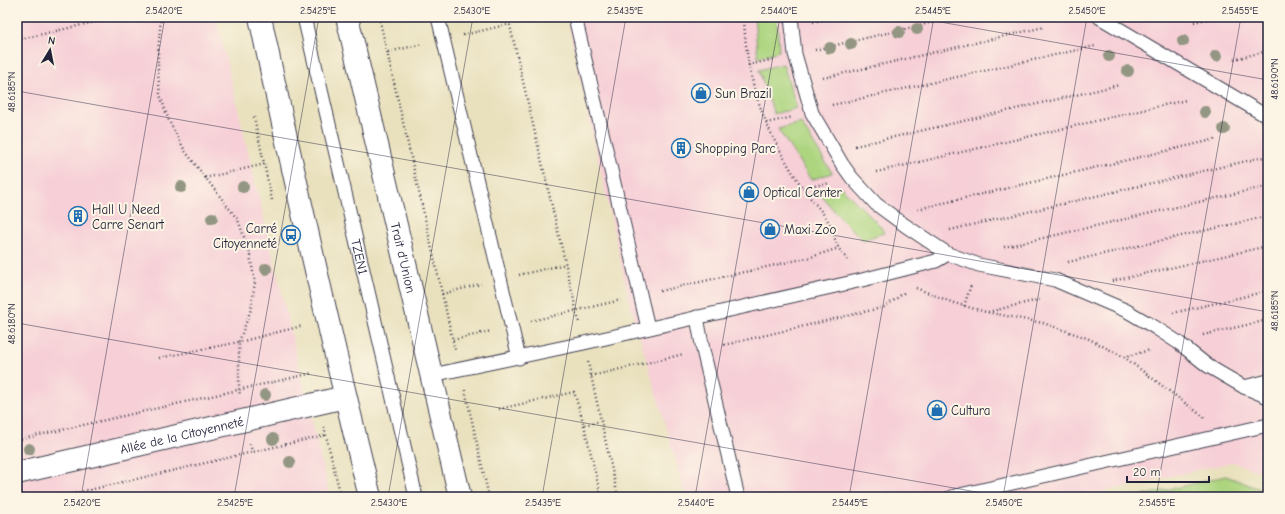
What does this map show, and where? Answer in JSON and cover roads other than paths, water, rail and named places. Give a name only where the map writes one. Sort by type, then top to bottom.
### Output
[{"type":"street","points":[[260,17],[345,397],[370,497]]},
{"type":"street","name":"Trait d'Union","points":[[347,17],[460,497]]},
{"type":"street","name":"Allée de la Citoyenneté","points":[[17,473],[345,397]]},
{"type":"lane","name":"TZEN1","points":[[304,17],[416,497]]},
{"type":"lane","points":[[438,17],[519,358]]},
{"type":"lane","points":[[575,17],[648,328]]},
{"type":"lane","points":[[791,17],[795,54],[812,113],[842,164],[852,178],[876,204],[948,254],[978,265],[1055,280],[1127,311],[1179,343],[1208,366],[1244,387],[1268,397]]},
{"type":"lane","points":[[1099,17],[1268,117]]},
{"type":"lane","points":[[432,375],[584,344],[648,328],[862,280],[936,262],[948,254]]},
{"type":"lane","points":[[697,317],[703,350],[738,497]]},
{"type":"lane","points":[[1244,387],[1268,381]]},
{"type":"lane","points":[[951,497],[1268,425]]},
{"type":"place","name":"Sun Brazil","points":[[701,93]]},
{"type":"place","name":"Shopping Parc","points":[[681,148]]},
{"type":"place","name":"Optical Center","points":[[749,192]]},
{"type":"place","name":"Hall U Need Carre Senart","points":[[78,216]]},
{"type":"place","name":"Maxi Zoo","points":[[770,229]]},
{"type":"place","name":"Carré Citoyenneté","points":[[291,235]]},
{"type":"place","name":"Cultura","points":[[937,410]]}]
